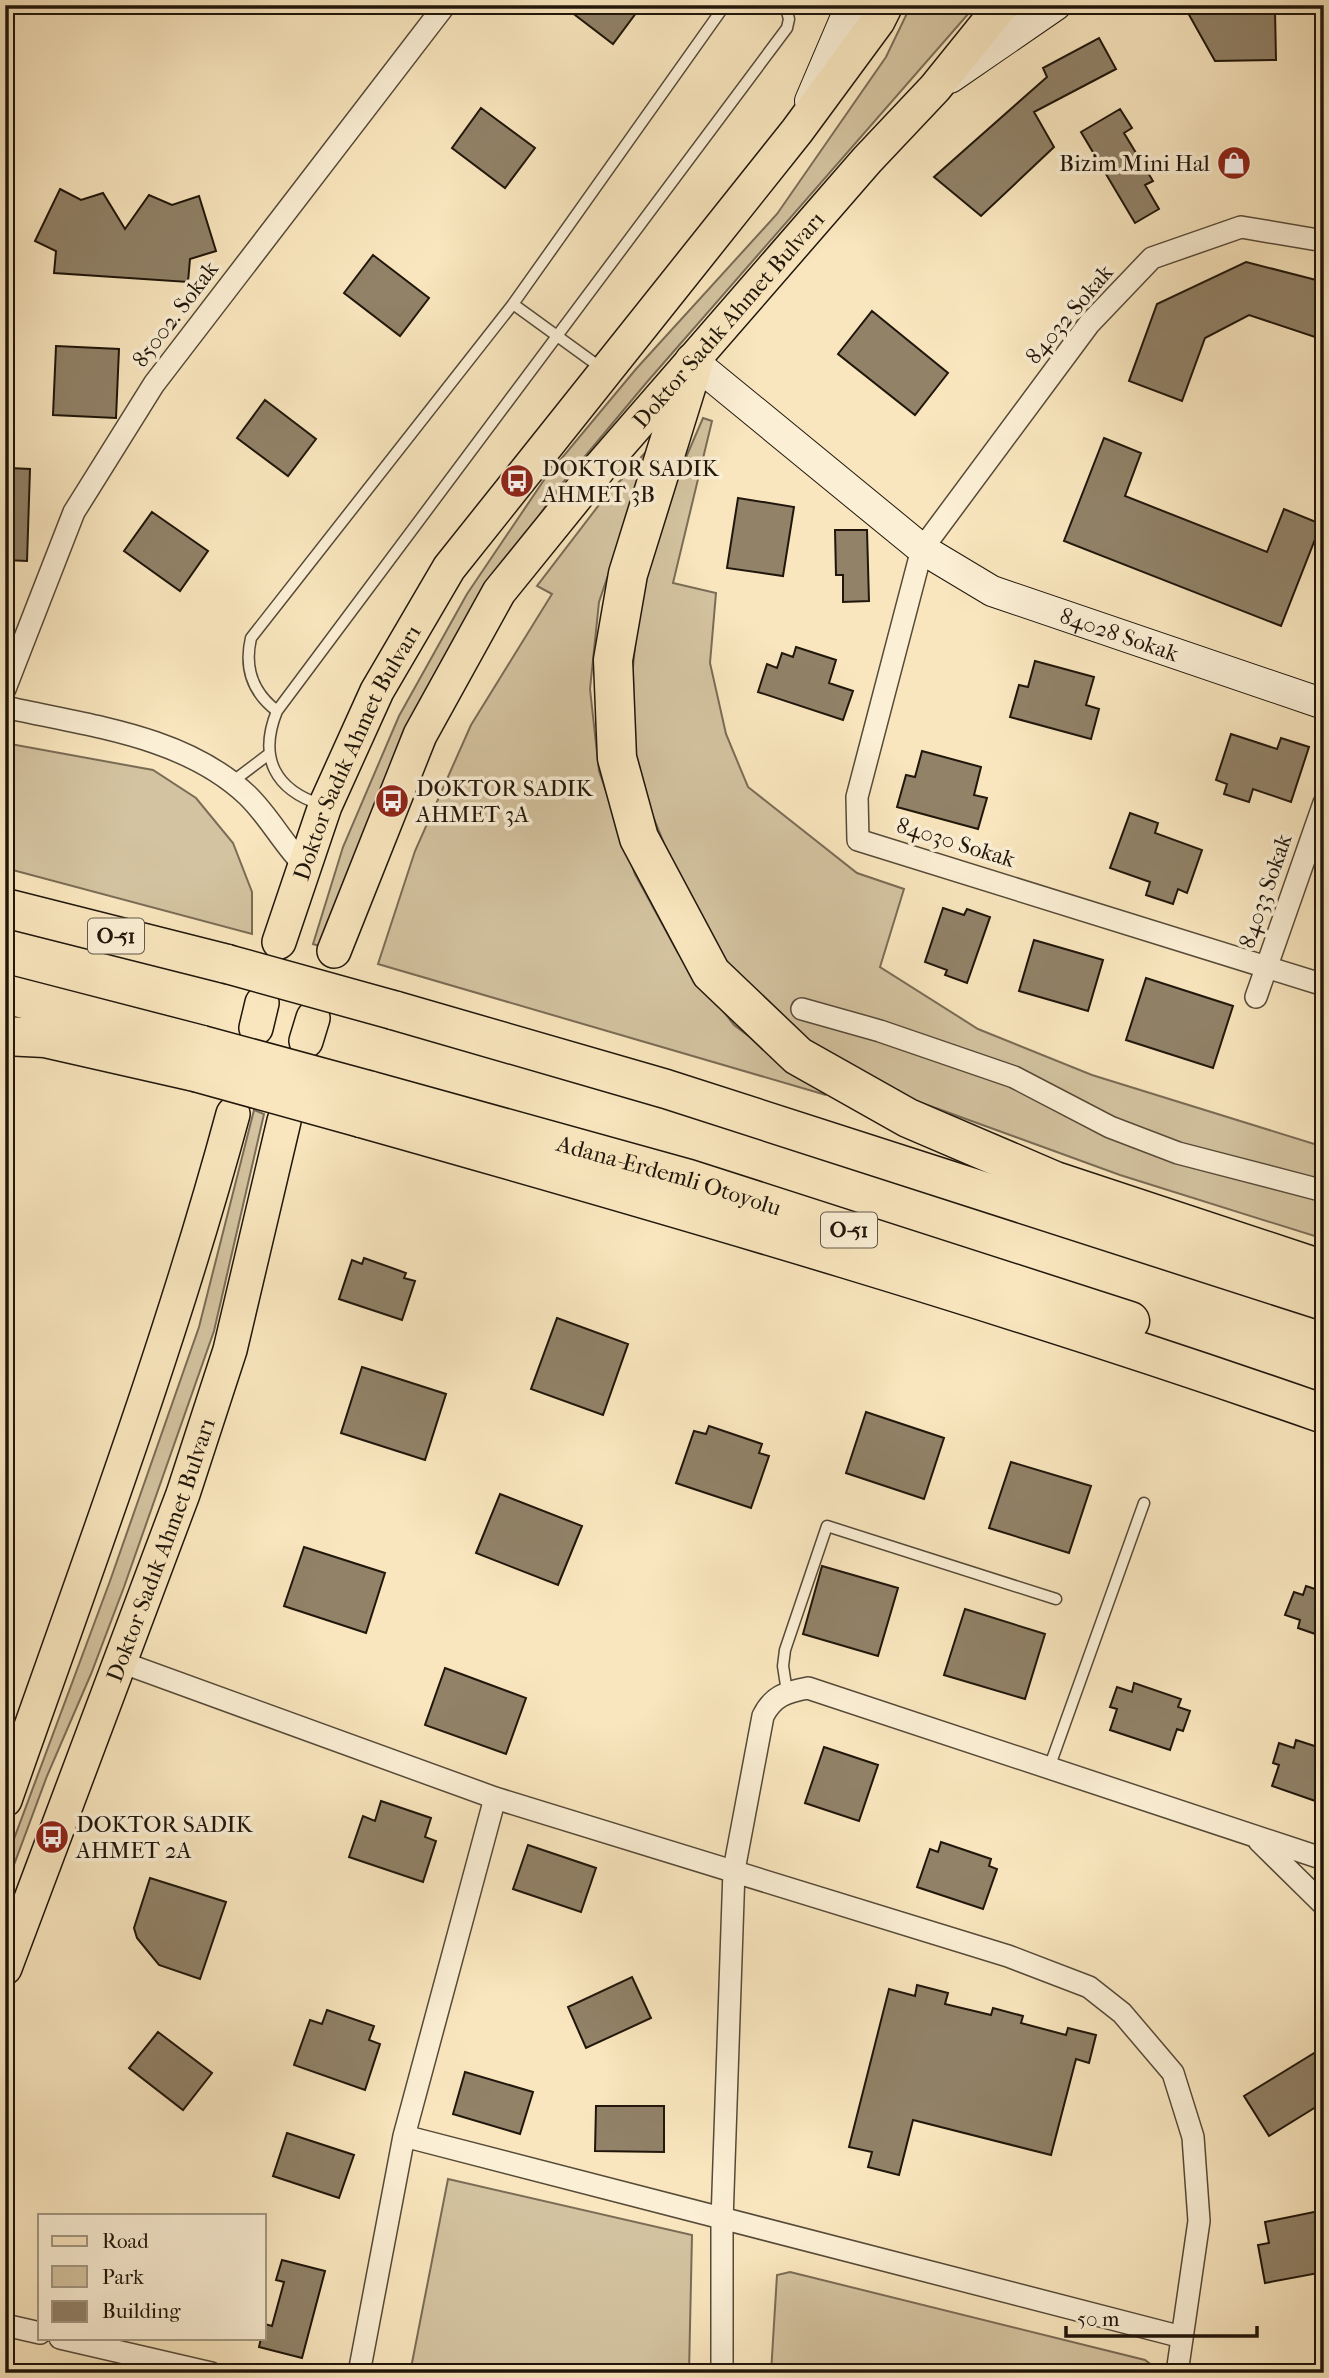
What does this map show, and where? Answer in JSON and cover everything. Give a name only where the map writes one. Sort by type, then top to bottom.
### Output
[{"type":"highway","points":[[694,362],[628,574],[613,660],[618,758],[639,838],[711,973],[798,1056],[908,1118],[1055,1181],[1324,1270]]},
{"type":"highway","name":"O-51","points":[[5,908],[227,964],[666,1088],[1324,1301]]},
{"type":"highway","name":"Adana-Erdemli Otoyolu","points":[[5,994],[198,1059],[364,1104],[689,1179],[1166,1332],[1324,1389]]},
{"type":"highway","points":[[5,1037],[45,1038],[198,1059]]},
{"type":"highway","points":[[364,1104],[699,1214],[1191,1368],[1324,1414]]},
{"type":"main road","name":"Doktor Sadık Ahmet Bulvarı","points":[[278,942],[325,806],[377,691],[449,568],[797,131],[878,21],[886,5]]},
{"type":"main road","name":"Doktor Sadık Ahmet Bulvarı","points":[[334,951],[420,735],[499,592],[601,466],[867,160],[935,88],[1002,5]]},
{"type":"main road","points":[[6,1795],[100,1537],[172,1319],[233,1114]]},
{"type":"main road","name":"Doktor Sadık Ahmet Bulvarı","points":[[5,1968],[118,1661],[183,1494],[230,1350],[284,1121]]},
{"type":"street","name":"85002. Sokak","points":[[5,689],[74,512],[154,384],[444,5]]},
{"type":"street","points":[[797,131],[851,5]]},
{"type":"street","points":[[935,88],[1056,5]]},
{"type":"street","name":"84032 Sokak","points":[[922,549],[1089,324],[1152,258],[1241,227],[1324,241]]},
{"type":"street","name":"84028 Sokak","points":[[694,362],[922,549],[992,591],[1324,704]]},
{"type":"street","name":"84030 Sokak","points":[[922,549],[857,797],[858,840],[1267,965],[1324,985]]},
{"type":"street","points":[[5,707],[170,747],[213,768],[232,782],[265,814],[304,866]]},
{"type":"street","name":"84033 Sokak","points":[[1256,997],[1324,803]]},
{"type":"street","points":[[802,1009],[880,1031],[1014,1077],[1110,1127],[1178,1153],[1324,1191]]},
{"type":"street","points":[[118,1661],[495,1798],[1008,1956],[1089,1987],[1122,2012],[1172,2073],[1194,2137],[1199,2221],[1177,2373]]},
{"type":"street","points":[[722,2373],[722,2221],[734,1870],[763,1716],[771,1701],[787,1692],[808,1688],[1324,1859]]},
{"type":"street","points":[[359,2373],[404,2136],[495,1798]]},
{"type":"street","points":[[1252,1835],[1317,1895],[1324,1905]]},
{"type":"street","points":[[404,2136],[722,2221],[1182,2337]]},
{"type":"street","points":[[5,2325],[38,2333]]},
{"type":"street","points":[[69,2340],[211,2373]]},
{"type":"lane","points":[[277,711],[267,703],[252,681],[248,666],[251,638],[513,304],[725,5]]},
{"type":"lane","points":[[325,806],[291,791],[273,768],[269,754],[271,726],[277,711],[559,337],[787,28],[789,19],[785,5]]},
{"type":"lane","points":[[513,304],[605,370]]},
{"type":"lane","points":[[232,782],[269,754]]},
{"type":"lane","points":[[1049,1768],[1144,1503]]},
{"type":"lane","points":[[787,1692],[783,1667],[785,1650],[827,1526],[1056,1599]]},
{"type":"green space","points":[[911,5],[976,5],[647,382],[560,486],[479,601],[329,949],[313,944],[343,847],[399,716],[467,594],[546,477],[636,369],[777,214],[886,57]]},
{"type":"green space","points":[[703,418],[712,421],[673,583],[716,593],[710,663],[726,734],[748,787],[857,873],[904,889],[880,967],[978,1029],[1092,1075],[1324,1147],[1324,1239],[1120,1175],[911,1099],[786,1027],[731,974],[686,898],[652,814],[634,747],[633,667],[640,594],[662,513]]},
{"type":"green space","points":[[652,445],[599,602],[590,689],[599,771],[635,874],[678,953],[734,1025],[826,1095],[378,964],[415,851],[471,725],[552,594],[537,586],[602,501]]},
{"type":"green space","points":[[5,743],[153,770],[196,798],[233,843],[252,892],[252,934],[5,868]]},
{"type":"green space","points":[[254,1110],[264,1114],[214,1331],[124,1587],[91,1674],[47,1776],[5,1889],[5,1863],[110,1581],[199,1327]]},
{"type":"green space","points":[[448,2179],[692,2235],[689,2373],[410,2373]]},
{"type":"green space","points":[[790,2272],[1145,2360],[1162,2373],[771,2373],[777,2275]]},
{"type":"building","points":[[562,5],[642,5],[613,44]]},
{"type":"building","points":[[1275,10],[1276,60],[1215,61],[1188,13]]},
{"type":"building","points":[[1099,38],[1116,69],[1034,112],[1054,147],[981,216],[934,177],[1047,77],[1043,68]]},
{"type":"building","points":[[481,108],[535,148],[505,188],[452,148]]},
{"type":"building","points":[[1120,109],[1132,128],[1124,133],[1153,181],[1145,185],[1159,209],[1135,223],[1081,132]]},
{"type":"building","points":[[60,189],[81,200],[103,193],[125,229],[149,195],[172,205],[199,196],[216,251],[190,259],[188,282],[54,273],[56,251],[35,241]]},
{"type":"building","points":[[373,255],[429,298],[400,336],[344,293]]},
{"type":"building","points":[[1246,262],[1324,282],[1324,302],[1315,337],[1249,315],[1205,338],[1182,401],[1129,381],[1157,304]]},
{"type":"building","points":[[872,311],[948,373],[915,415],[838,354]]},
{"type":"building","points":[[56,346],[119,349],[116,418],[53,415]]},
{"type":"building","points":[[265,400],[316,439],[288,476],[237,438]]},
{"type":"building","points":[[1104,438],[1141,453],[1125,496],[1267,552],[1284,509],[1321,524],[1281,626],[1064,541]]},
{"type":"building","points":[[9,468],[30,469],[27,561],[6,560],[5,483],[8,483]]},
{"type":"building","points":[[738,498],[794,507],[783,576],[727,568]]},
{"type":"building","points":[[152,512],[208,551],[180,591],[124,551]]},
{"type":"building","points":[[835,530],[867,530],[869,601],[843,602],[843,575],[836,575]]},
{"type":"building","points":[[796,647],[836,660],[829,683],[853,691],[843,720],[758,692],[767,664],[777,668],[782,653],[793,657]]},
{"type":"building","points":[[1035,661],[1094,677],[1086,705],[1099,709],[1091,739],[1010,717],[1019,685],[1028,687]]},
{"type":"building","points":[[1231,734],[1277,749],[1281,738],[1309,747],[1291,802],[1253,789],[1249,802],[1224,794],[1227,784],[1216,780]]},
{"type":"building","points":[[922,751],[981,767],[974,795],[987,798],[978,829],[897,807],[906,775],[915,777]]},
{"type":"building","points":[[1130,813],[1158,823],[1155,833],[1202,850],[1187,893],[1178,889],[1173,904],[1146,895],[1150,882],[1110,868]]},
{"type":"building","points":[[943,908],[964,915],[967,909],[990,917],[967,983],[945,975],[947,970],[925,962]]},
{"type":"building","points":[[1034,940],[1103,960],[1088,1011],[1019,991]]},
{"type":"building","points":[[1146,978],[1233,1006],[1213,1068],[1126,1040]]},
{"type":"building","points":[[364,1258],[406,1273],[404,1278],[415,1281],[402,1320],[339,1299],[352,1260],[362,1264]]},
{"type":"building","points":[[557,1318],[628,1344],[603,1415],[531,1389]]},
{"type":"building","points":[[362,1367],[446,1394],[425,1460],[341,1433]]},
{"type":"building","points":[[866,1412],[944,1438],[924,1499],[846,1473]]},
{"type":"building","points":[[709,1426],[762,1444],[759,1453],[769,1456],[751,1508],[676,1483],[694,1431],[706,1434]]},
{"type":"building","points":[[1011,1462],[1091,1486],[1069,1553],[989,1528]]},
{"type":"building","points":[[500,1494],[582,1526],[558,1585],[476,1553]]},
{"type":"building","points":[[304,1547],[385,1573],[366,1633],[284,1606]]},
{"type":"building","points":[[822,1566],[898,1588],[878,1656],[803,1634]]},
{"type":"building","points":[[1306,1586],[1324,1592],[1324,1637],[1298,1628],[1300,1620],[1285,1615],[1294,1592],[1303,1595]]},
{"type":"building","points":[[965,1609],[1045,1634],[1025,1699],[944,1675]]},
{"type":"building","points":[[445,1668],[526,1698],[506,1754],[425,1725]]},
{"type":"building","points":[[1134,1683],[1181,1699],[1178,1707],[1190,1711],[1183,1731],[1177,1729],[1170,1750],[1110,1730],[1117,1709],[1110,1707],[1117,1687],[1132,1692]]},
{"type":"building","points":[[1296,1740],[1324,1749],[1324,1804],[1272,1786],[1279,1765],[1273,1763],[1279,1743],[1294,1748]]},
{"type":"building","points":[[824,1747],[878,1765],[859,1821],[805,1803]]},
{"type":"building","points":[[381,1801],[431,1818],[425,1837],[436,1841],[423,1882],[349,1857],[363,1816],[375,1821]]},
{"type":"building","points":[[941,1842],[991,1859],[989,1866],[997,1869],[983,1909],[917,1887],[930,1849],[938,1852]]},
{"type":"building","points":[[528,1845],[596,1868],[581,1912],[513,1889]]},
{"type":"building","points":[[150,1878],[226,1902],[200,1979],[159,1965],[137,1938],[134,1928]]},
{"type":"building","points":[[632,1977],[651,2018],[586,2048],[568,2007]]},
{"type":"building","points":[[917,1985],[948,1993],[945,2004],[991,2015],[993,2008],[1023,2016],[1021,2023],[1066,2035],[1068,2028],[1096,2035],[1089,2063],[1076,2059],[1051,2155],[913,2120],[899,2175],[868,2167],[872,2152],[849,2147],[889,1989],[915,1996]]},
{"type":"building","points":[[327,2010],[374,2026],[369,2040],[380,2044],[365,2090],[294,2065],[310,2020],[322,2024]]},
{"type":"building","points":[[158,2032],[212,2073],[183,2110],[129,2068]]},
{"type":"building","points":[[1324,2047],[1324,2102],[1269,2136],[1244,2096]]},
{"type":"building","points":[[465,2072],[533,2092],[520,2134],[453,2114]]},
{"type":"building","points":[[596,2106],[664,2106],[664,2152],[595,2151]]},
{"type":"building","points":[[287,2133],[354,2155],[339,2198],[273,2176]]},
{"type":"building","points":[[1324,2210],[1324,2272],[1265,2283],[1258,2245],[1269,2243],[1265,2222]]},
{"type":"building","points":[[282,2260],[325,2271],[302,2358],[259,2347],[261,2340],[266,2340],[266,2324],[272,2326],[284,2282],[276,2280]]},
{"type":"place","name":"Bizim Mini Hal","points":[[1234,163]]},
{"type":"place","name":"DOKTOR SADIK AHMET 3B","points":[[517,481]]},
{"type":"place","name":"DOKTOR SADIK AHMET 3A","points":[[392,801]]},
{"type":"place","name":"DOKTOR SADIK AHMET 2A","points":[[52,1837]]}]
